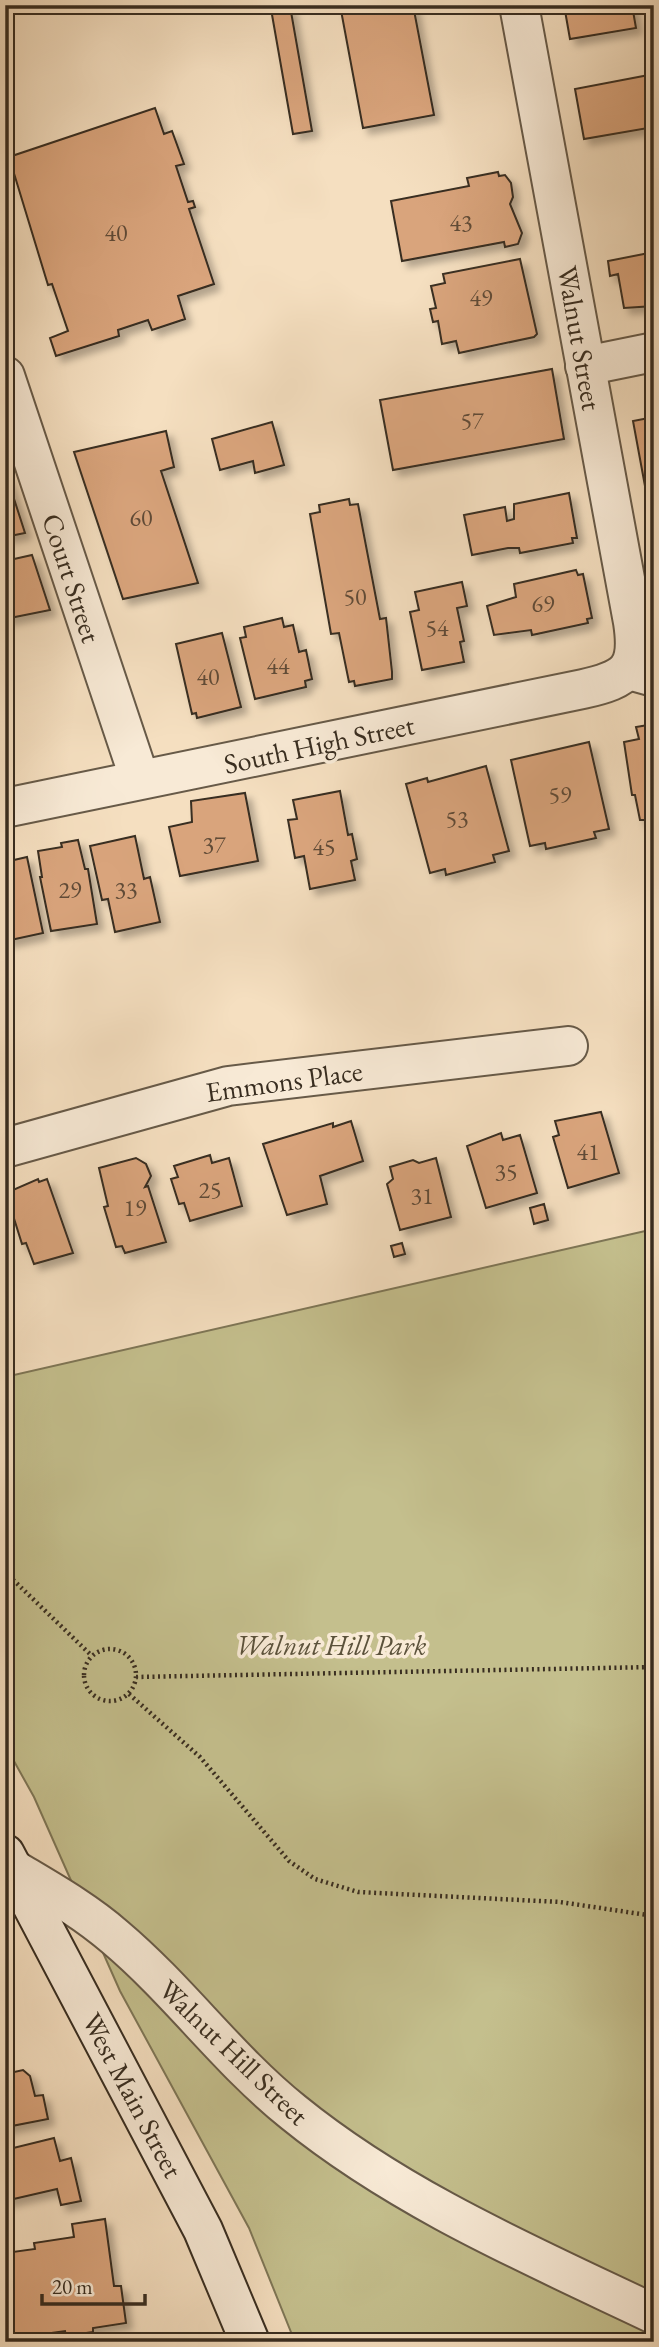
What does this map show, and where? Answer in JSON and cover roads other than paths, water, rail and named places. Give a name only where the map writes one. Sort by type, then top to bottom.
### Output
[{"type":"street","name":"Walnut Street","points":[[519,5],[634,630],[635,654],[641,673]]},
{"type":"street","points":[[585,366],[654,352]]},
{"type":"street","name":"Court Street","points":[[5,376],[140,780]]},
{"type":"street","name":"South High Street","points":[[5,808],[583,689],[641,673]]},
{"type":"street","name":"Emmons Place","points":[[5,1148],[228,1086],[568,1046]]},
{"type":"street","name":"Walnut Hill Street","points":[[9,1862],[116,1937],[256,2080],[338,2148],[443,2210],[654,2314]]},
{"type":"street","name":"West Main Street","points":[[9,1862],[197,2218],[250,2342]]},
{"type":"park label","name":"Walnut Hill Park","points":[[331,1645]]}]
